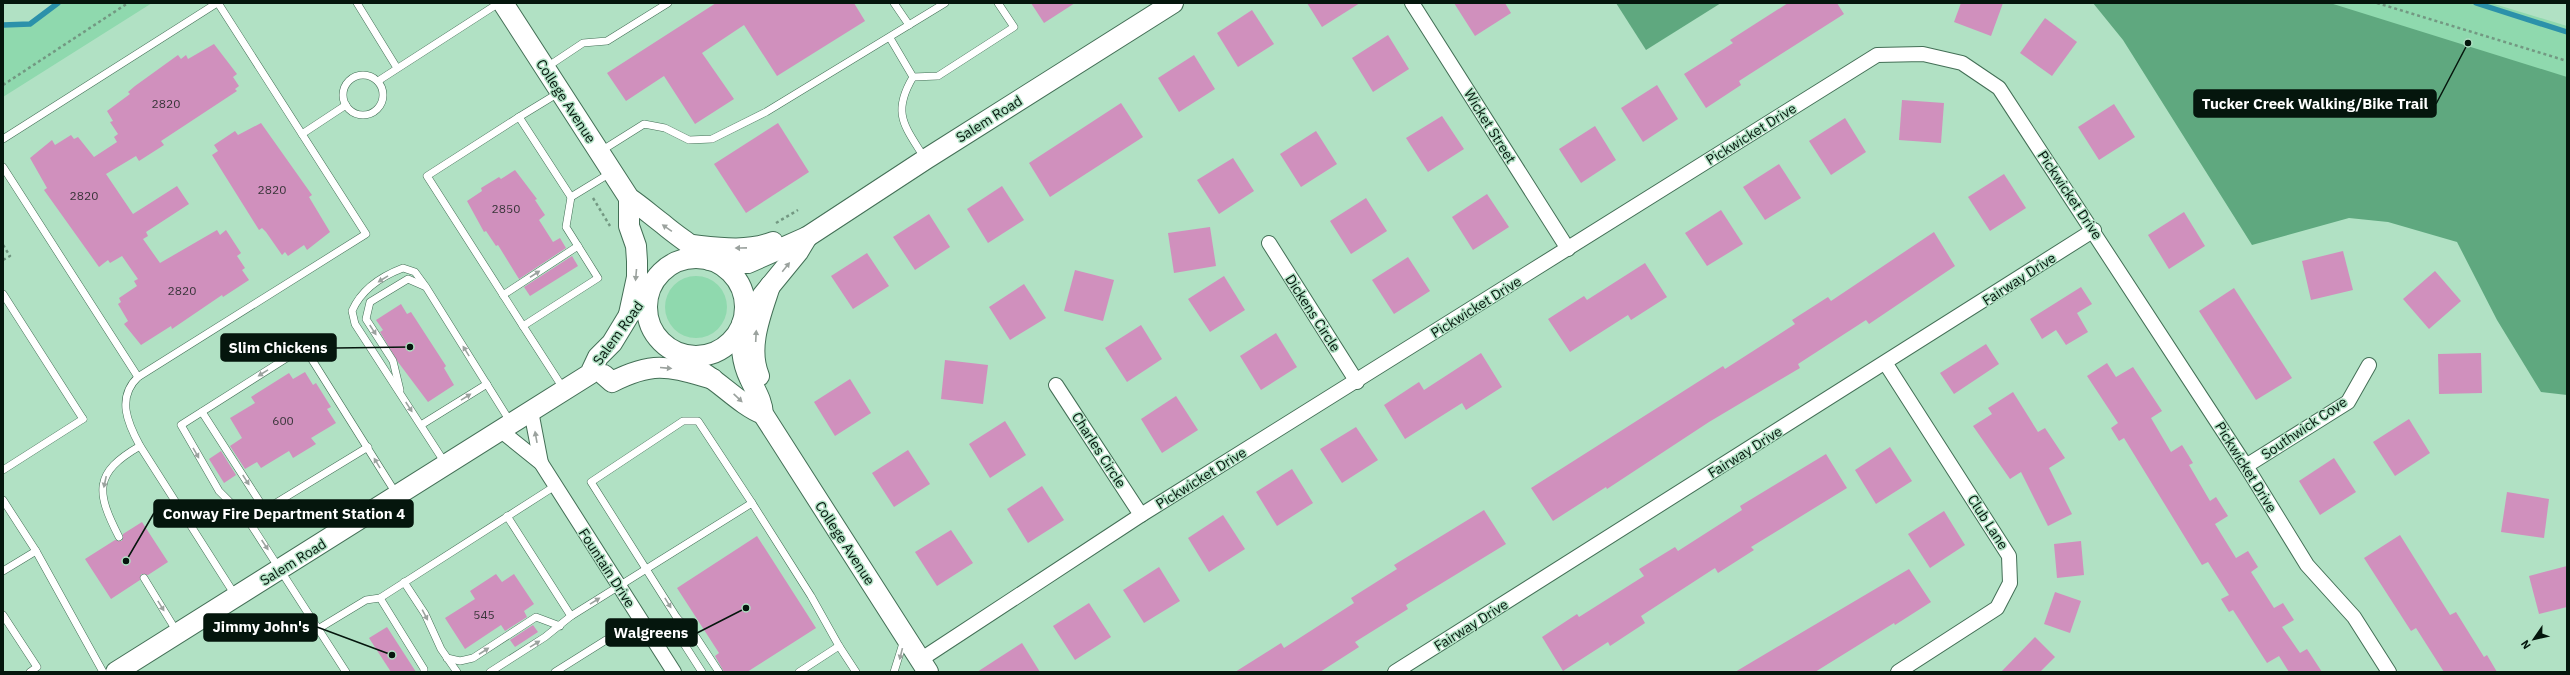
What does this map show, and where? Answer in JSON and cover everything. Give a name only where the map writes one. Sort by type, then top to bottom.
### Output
[{"type":"main road","name":"College Avenue","points":[[503,3],[612,172],[629,203],[648,250],[650,290]]},
{"type":"main road","name":"Salem Road","points":[[714,262],[748,263],[799,240],[1164,6]]},
{"type":"main road","name":"College Avenue","points":[[629,203],[692,245],[714,262]]},
{"type":"main road","points":[[629,203],[629,226],[636,246],[637,261],[637,278],[629,314]]},
{"type":"main road","points":[[692,245],[758,248],[782,238],[799,240]]},
{"type":"main road","name":"Salem Road","points":[[743,321],[798,252],[799,240]]},
{"type":"main road","points":[[700,258],[714,262],[735,277],[741,287],[744,297],[743,321],[732,341],[720,350],[706,356],[680,354],[664,345],[651,327],[647,316],[650,290],[663,270],[680,260],[700,258]]},
{"type":"main road","points":[[762,408],[764,391],[757,371],[756,331],[770,286]]},
{"type":"main road","name":"Salem Road","points":[[597,374],[598,357],[612,343],[629,314],[650,290]]},
{"type":"main road","name":"College Avenue","points":[[743,321],[740,347],[749,378],[762,408],[924,666]]},
{"type":"main road","name":"College Avenue","points":[[680,354],[749,408],[762,408]]},
{"type":"main road","name":"Salem Road","points":[[116,672],[281,570],[564,390],[597,374],[644,355],[680,354]]},
{"type":"main road","points":[[597,374],[612,382],[635,370],[668,367],[713,379]]},
{"type":"street","name":"Wicket Street","points":[[1412,3],[1568,249]]},
{"type":"street","name":"Pickwicket Drive","points":[[924,666],[1141,515],[1357,382],[1877,55],[1923,54],[1962,63],[1999,88],[2094,230],[2246,466],[2307,565],[2354,617],[2389,672]]},
{"type":"street","name":"Fairway Drive","points":[[1395,672],[1886,364],[2094,230]]},
{"type":"street","name":"Dickens Circle","points":[[1269,244],[1357,382]]},
{"type":"street","name":"Club Lane","points":[[1886,364],[2009,556],[2010,583],[1997,608],[1898,672]]},
{"type":"street","name":"Southwick Cove","points":[[2246,466],[2348,402],[2369,365]]},
{"type":"street","name":"Charles Circle","points":[[1056,385],[1141,515]]},
{"type":"street","name":"Fountain Drive","points":[[531,411],[540,464]]},
{"type":"street","name":"Fountain Drive","points":[[506,426],[540,464],[674,672]]},
{"type":"lane","points":[[3,139],[217,3],[366,234],[138,377],[129,386],[126,402],[128,422],[140,446],[236,597]]},
{"type":"lane","points":[[357,3],[397,68]]},
{"type":"lane","points":[[378,81],[499,3]]},
{"type":"lane","points":[[545,68],[583,43],[607,41],[668,3]]},
{"type":"lane","points":[[894,3],[909,25]]},
{"type":"lane","points":[[599,153],[644,124],[665,128],[689,140],[712,139],[766,112],[890,38],[945,3]]},
{"type":"lane","points":[[913,77],[938,76],[1014,27],[998,3]]},
{"type":"lane","points":[[890,38],[913,77]]},
{"type":"lane","points":[[366,75],[378,81],[383,98],[377,109],[361,115],[346,105],[343,99],[344,86],[353,77],[366,75]]},
{"type":"lane","points":[[913,77],[905,92],[900,109],[906,129],[926,159]]},
{"type":"lane","points":[[560,92],[426,176],[564,390]]},
{"type":"lane","points":[[302,134],[346,105]]},
{"type":"lane","points":[[519,117],[571,197],[566,227],[598,278],[523,326]]},
{"type":"lane","points":[[3,167],[138,377]]},
{"type":"lane","points":[[571,197],[612,172]]},
{"type":"lane","points":[[503,295],[578,246]]},
{"type":"lane","points":[[446,464],[355,324],[352,312],[364,290],[403,268],[415,272],[487,384],[506,426]]},
{"type":"lane","points":[[401,395],[393,361],[366,319],[370,302],[408,279],[426,287]]},
{"type":"lane","points":[[3,294],[83,419],[3,470]]},
{"type":"lane","points":[[346,672],[248,520],[219,491],[181,425],[304,346],[398,496]]},
{"type":"lane","points":[[421,425],[487,384]]},
{"type":"lane","points":[[202,412],[265,510]]},
{"type":"lane","points":[[719,672],[696,636],[677,618],[591,482],[683,421],[698,421],[812,596],[839,646],[856,672]]},
{"type":"lane","points":[[119,537],[104,509],[103,489],[107,471],[124,456],[140,446]]},
{"type":"lane","points":[[248,520],[368,446]]},
{"type":"lane","points":[[318,629],[366,600],[380,598],[555,486]]},
{"type":"lane","points":[[3,500],[36,551],[103,672]]},
{"type":"lane","points":[[490,672],[560,626],[571,616],[647,570],[752,503]]},
{"type":"lane","points":[[507,516],[571,616]]},
{"type":"lane","points":[[3,571],[36,551]]},
{"type":"lane","points":[[144,578],[178,633]]},
{"type":"lane","points":[[404,582],[425,614],[440,649],[457,672]]},
{"type":"lane","points":[[380,598],[424,669],[424,672]]},
{"type":"lane","points":[[3,615],[37,667],[30,672]]},
{"type":"lane","points":[[447,658],[460,661],[473,658],[536,618],[560,626]]},
{"type":"lane","points":[[677,618],[677,633],[702,672]]},
{"type":"lane","points":[[894,672],[905,636]]},
{"type":"lane","points":[[555,672],[606,640]]},
{"type":"lane","points":[[799,672],[839,646]]},
{"type":"path","points":[[3,85],[128,3]]},
{"type":"path","points":[[2377,3],[2567,61]]},
{"type":"path","points":[[3,245],[10,256],[3,260]]},
{"type":"green space","points":[[58,3],[152,3],[3,97],[3,25],[30,24]]},
{"type":"green space","points":[[1616,3],[1721,3],[1646,50]]},
{"type":"green space","points":[[2093,3],[2330,3],[2567,77],[2567,395],[2541,392],[2497,320],[2457,242],[2388,222],[2349,218],[2252,245],[2123,40]]},
{"type":"green space","points":[[2234,3],[2491,3],[2567,26],[2567,98]]},
{"type":"green space","points":[[690,276],[702,276],[718,285],[725,295],[727,307],[725,319],[718,329],[702,338],[690,338],[679,333],[670,324],[665,313],[665,301],[670,290],[679,281]]},
{"type":"building","points":[[716,3],[854,3],[865,21],[777,76],[744,25],[702,53],[734,99],[695,124],[664,76],[626,101],[607,73]]},
{"type":"building","points":[[1031,3],[1075,3],[1044,23]]},
{"type":"building","points":[[1307,3],[1360,3],[1322,27]]},
{"type":"building","points":[[1454,3],[1505,3],[1511,13],[1475,36]]},
{"type":"building","points":[[1788,3],[1837,3],[1844,14],[1739,81],[1741,85],[1706,108],[1684,74],[1733,43],[1730,40]]},
{"type":"building","points":[[1961,3],[2003,3],[1991,36],[1954,22]]},
{"type":"building","points":[[1252,10],[1274,44],[1238,67],[1217,33]]},
{"type":"building","points":[[2045,18],[2077,42],[2052,76],[2020,53]]},
{"type":"building","points":[[1388,35],[1409,69],[1373,92],[1352,58]]},
{"type":"building","points":[[214,44],[237,74],[233,77],[239,86],[235,89],[237,91],[161,141],[164,145],[139,161],[136,156],[106,174],[133,214],[177,186],[189,204],[146,232],[148,236],[143,239],[160,263],[217,230],[220,235],[226,230],[241,253],[237,256],[245,268],[242,270],[249,280],[223,297],[222,295],[172,329],[171,326],[141,345],[124,324],[128,321],[118,304],[121,302],[119,298],[137,286],[134,281],[138,279],[122,256],[110,263],[108,260],[99,267],[44,190],[47,188],[30,158],[52,140],[55,145],[71,135],[74,139],[78,137],[94,157],[117,142],[114,137],[118,134],[110,122],[113,121],[107,111],[130,94],[128,92],[135,86],[178,55],[181,59],[186,55],[188,59]]},
{"type":"building","points":[[1194,55],[1215,89],[1179,112],[1158,78]]},
{"type":"building","points":[[1657,85],[1678,119],[1643,142],[1621,108]]},
{"type":"building","points":[[1902,100],[1944,103],[1941,143],[1899,140]]},
{"type":"building","points":[[1121,103],[1143,137],[1050,197],[1029,163]]},
{"type":"building","points":[[2114,104],[2135,137],[2099,160],[2078,127]]},
{"type":"building","points":[[1442,116],[1464,149],[1428,172],[1406,138]]},
{"type":"building","points":[[1845,118],[1866,152],[1831,175],[1809,141]]},
{"type":"building","points":[[261,123],[312,195],[309,197],[330,232],[307,250],[304,245],[288,256],[285,252],[282,255],[262,228],[259,230],[212,155],[218,151],[214,145],[235,131],[238,135]]},
{"type":"building","points":[[778,123],[809,172],[746,213],[714,164]]},
{"type":"building","points":[[1595,126],[1616,160],[1581,183],[1559,149]]},
{"type":"building","points":[[1316,131],[1337,164],[1301,187],[1280,154]]},
{"type":"building","points":[[1233,158],[1254,191],[1219,214],[1197,180]]},
{"type":"building","points":[[1779,164],[1801,198],[1765,220],[1743,187]]},
{"type":"building","points":[[515,170],[537,199],[535,200],[545,215],[539,220],[553,242],[560,238],[566,248],[519,279],[498,245],[496,246],[486,231],[484,232],[467,201],[482,191],[481,188],[499,177],[501,179]]},
{"type":"building","points":[[2004,174],[2026,208],[1990,231],[1968,197]]},
{"type":"building","points":[[1002,186],[1024,220],[988,243],[967,209]]},
{"type":"building","points":[[1487,194],[1509,227],[1473,250],[1452,217]]},
{"type":"building","points":[[1366,198],[1387,231],[1351,254],[1330,221]]},
{"type":"building","points":[[1721,210],[1743,244],[1707,266],[1685,233]]},
{"type":"building","points":[[2184,212],[2205,246],[2169,269],[2148,235]]},
{"type":"building","points":[[929,214],[950,247],[915,270],[893,237]]},
{"type":"building","points":[[1210,227],[1216,266],[1174,273],[1168,233]]},
{"type":"building","points":[[1934,232],[1955,266],[1869,324],[1866,320],[1798,364],[1800,368],[1709,422],[1607,489],[1606,487],[1553,521],[1531,488],[1723,366],[1725,369],[1795,324],[1792,320],[1828,297],[1831,301]]},
{"type":"building","points":[[2343,251],[2353,290],[2311,300],[2302,261]]},
{"type":"building","points":[[867,253],[889,286],[853,309],[831,276]]},
{"type":"building","points":[[572,256],[578,266],[530,296],[524,287]]},
{"type":"building","points":[[1408,257],[1430,291],[1394,314],[1372,280]]},
{"type":"building","points":[[1645,263],[1667,297],[1631,320],[1628,315],[1570,352],[1548,319],[1584,296],[1587,300]]},
{"type":"building","points":[[1075,270],[1114,280],[1103,321],[1064,311]]},
{"type":"building","points":[[2435,271],[2461,301],[2429,329],[2403,299]]},
{"type":"building","points":[[1224,276],[1245,310],[1210,332],[1188,299]]},
{"type":"building","points":[[1024,284],[1046,318],[1010,340],[989,307]]},
{"type":"building","points":[[2081,287],[2092,304],[2077,313],[2088,332],[2066,345],[2056,330],[2042,339],[2030,319]]},
{"type":"building","points":[[2234,288],[2292,378],[2256,400],[2199,311]]},
{"type":"building","points":[[401,304],[407,314],[411,312],[446,366],[444,368],[454,385],[428,402],[398,362],[380,332],[383,330],[376,320]]},
{"type":"building","points":[[1141,325],[1162,359],[1127,382],[1105,348]]},
{"type":"building","points":[[1276,333],[1297,367],[1261,390],[1240,356]]},
{"type":"building","points":[[1986,344],[1999,364],[1954,394],[1940,373]]},
{"type":"building","points":[[1481,353],[1502,387],[1466,410],[1462,403],[1405,439],[1384,405],[1419,382],[1424,390]]},
{"type":"building","points":[[2481,353],[2482,393],[2439,394],[2438,354]]},
{"type":"building","points":[[945,360],[988,365],[983,404],[941,399]]},
{"type":"building","points":[[2107,363],[2116,377],[2133,367],[2162,411],[2151,418],[2171,452],[2182,445],[2193,463],[2189,465],[2210,501],[2216,497],[2228,516],[2215,524],[2236,558],[2248,551],[2258,567],[2251,572],[2274,608],[2283,603],[2294,620],[2282,627],[2300,653],[2307,649],[2322,672],[2289,672],[2279,656],[2267,663],[2233,610],[2229,612],[2221,599],[2229,595],[2208,562],[2202,565],[2124,438],[2119,441],[2111,428],[2118,423],[2087,376]]},
{"type":"building","points":[[305,372],[313,385],[316,383],[331,407],[327,409],[336,423],[311,438],[316,444],[293,458],[289,451],[261,468],[257,462],[245,469],[230,446],[242,438],[230,418],[255,403],[251,397],[289,373],[293,379]]},
{"type":"building","points":[[850,379],[871,413],[835,436],[814,402]]},
{"type":"building","points":[[2013,392],[2038,432],[2045,428],[2065,458],[2049,468],[2072,514],[2048,526],[2021,472],[2010,479],[1973,426],[1992,414],[1988,408]]},
{"type":"building","points":[[1176,396],[1198,430],[1162,453],[1141,419]]},
{"type":"building","points":[[2409,419],[2430,453],[2395,476],[2373,442]]},
{"type":"building","points":[[1005,421],[1026,455],[990,478],[969,444]]},
{"type":"building","points":[[1356,427],[1378,460],[1342,483],[1320,449]]},
{"type":"building","points":[[1890,447],[1912,481],[1876,504],[1855,470]]},
{"type":"building","points":[[908,450],[930,484],[894,507],[872,473]]},
{"type":"building","points":[[221,451],[236,475],[224,483],[209,459]]},
{"type":"building","points":[[1826,454],[1847,488],[1751,547],[1754,550],[1718,573],[1715,568],[1641,616],[1645,623],[1610,646],[1608,642],[1563,671],[1542,637],[1577,614],[1579,617],[1644,576],[1639,569],[1675,547],[1678,551],[1742,510],[1740,506]]},
{"type":"building","points":[[2334,458],[2356,492],[2320,515],[2299,481]]},
{"type":"building","points":[[1292,469],[1313,503],[1277,526],[1256,492]]},
{"type":"building","points":[[1042,486],[1064,520],[1028,543],[1007,509]]},
{"type":"building","points":[[2507,492],[2549,499],[2544,538],[2501,532]]},
{"type":"building","points":[[1484,510],[1506,544],[1406,605],[1408,609],[1355,642],[1359,647],[1320,672],[1235,672],[1281,643],[1284,648],[1354,603],[1351,598],[1397,569],[1394,565]]},
{"type":"building","points":[[1944,511],[1965,545],[1930,568],[1908,534]]},
{"type":"building","points":[[1223,515],[1245,549],[1209,572],[1188,538]]},
{"type":"building","points":[[142,522],[168,562],[148,575],[141,574],[140,580],[111,599],[85,559],[115,540],[122,541],[123,534]]},
{"type":"building","points":[[951,530],[973,563],[937,586],[915,552]]},
{"type":"building","points":[[2400,535],[2450,615],[2456,612],[2484,657],[2487,655],[2497,672],[2444,672],[2416,628],[2411,631],[2364,558]]},
{"type":"building","points":[[757,536],[816,628],[747,672],[724,672],[715,656],[719,653],[677,588]]},
{"type":"building","points":[[2081,541],[2084,575],[2057,578],[2054,544]]},
{"type":"building","points":[[2567,566],[2567,607],[2539,614],[2529,576]]},
{"type":"building","points":[[1159,567],[1180,601],[1144,623],[1123,590]]},
{"type":"building","points":[[1909,569],[1931,602],[1895,625],[1894,623],[1815,672],[1735,672]]},
{"type":"building","points":[[496,574],[502,582],[514,574],[534,604],[524,611],[527,617],[505,631],[501,625],[465,649],[445,618],[475,599],[470,591]]},
{"type":"building","points":[[2055,592],[2081,601],[2070,633],[2044,624]]},
{"type":"building","points":[[1089,603],[1111,637],[1075,660],[1053,626]]},
{"type":"building","points":[[533,625],[538,632],[515,647],[510,640]]},
{"type":"building","points":[[387,627],[416,672],[391,672],[369,638]]},
{"type":"building","points":[[2035,637],[2055,657],[2040,672],[2001,672]]},
{"type":"building","points":[[1022,643],[1040,672],[977,672]]},
{"type":"waterway","points":[[3,25],[30,24],[58,3]]},
{"type":"waterway","points":[[2476,3],[2567,32]]},
{"type":"place","name":"Tucker Creek Walking/Bike Trail","points":[[2468,43]]},
{"type":"place","name":"Slim Chickens","points":[[410,347]]},
{"type":"place","name":"Conway Fire Department Station 4","points":[[126,561]]},
{"type":"place","name":"Walgreens","points":[[746,608]]},
{"type":"place","name":"Jimmy John's","points":[[392,655]]}]
